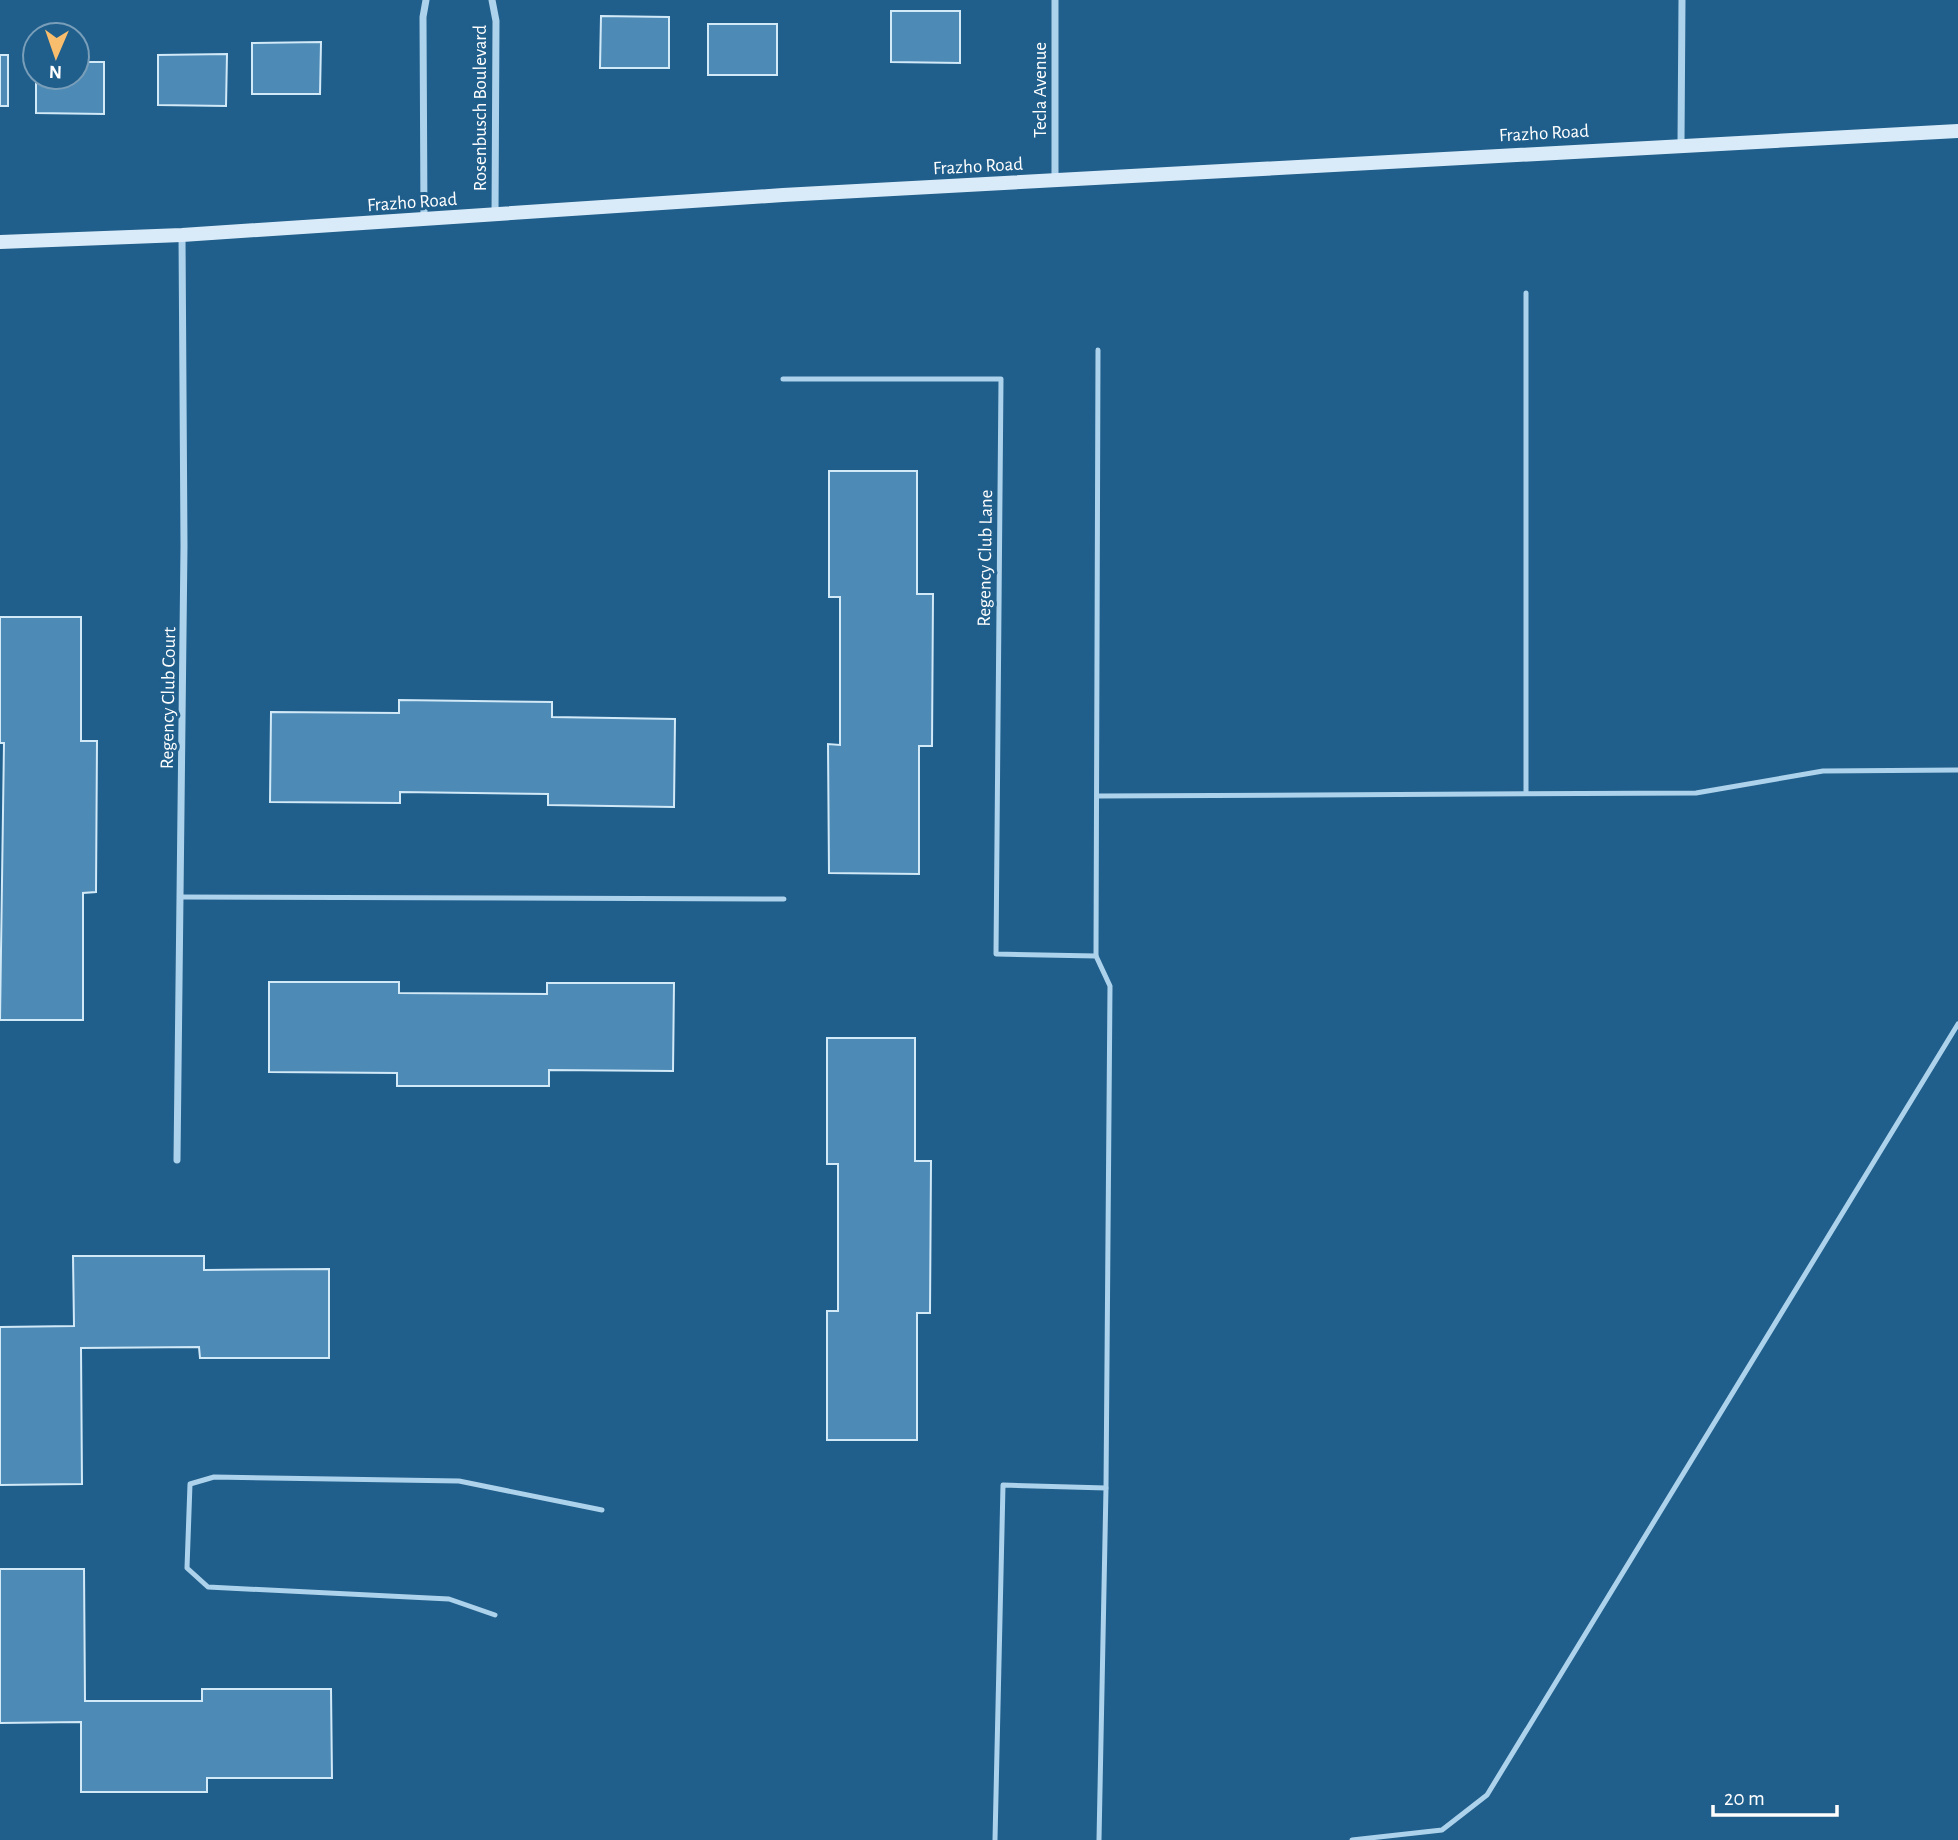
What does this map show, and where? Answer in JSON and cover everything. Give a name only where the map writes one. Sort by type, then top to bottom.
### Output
[{"type":"street","points":[[424,220],[423,17],[426,0]]},
{"type":"street","name":"Rosenbusch Boulevard","points":[[492,0],[496,21],[495,215]]},
{"type":"street","name":"Tecla Avenue","points":[[1055,0],[1055,180]]},
{"type":"street","points":[[1681,143],[1682,0]]},
{"type":"street","name":"Frazho Road","points":[[0,242],[182,235],[1681,143],[1958,131]]},
{"type":"street","name":"Regency Club Court","points":[[177,1160],[184,559],[182,235]]},
{"type":"lane","points":[[1526,293],[1526,793]]},
{"type":"lane","points":[[1098,350],[1096,956],[1110,986],[1106,1488],[1099,1840]]},
{"type":"lane","name":"Regency Club Lane","points":[[783,379],[1001,379],[996,954],[1096,956]]},
{"type":"lane","points":[[1098,796],[1696,793],[1822,771],[1958,770]]},
{"type":"lane","points":[[181,897],[785,899]]},
{"type":"lane","points":[[1352,1840],[1442,1830],[1487,1795],[1958,1024]]},
{"type":"lane","points":[[495,1615],[449,1599],[208,1587],[187,1568],[190,1484],[214,1477],[458,1481],[603,1510]]},
{"type":"lane","points":[[995,1840],[1003,1485],[1106,1488]]},
{"type":"building","points":[[891,11],[960,11],[960,63],[891,62]]},
{"type":"building","points":[[601,16],[669,17],[669,68],[600,68]]},
{"type":"building","points":[[708,24],[777,24],[777,75],[708,75]]},
{"type":"building","points":[[321,42],[320,94],[252,94],[252,43]]},
{"type":"building","points":[[227,54],[226,106],[158,105],[158,55]]},
{"type":"building","points":[[0,55],[8,55],[8,106],[0,106]]},
{"type":"building","points":[[91,62],[104,62],[104,114],[36,113],[36,91],[91,91]]},
{"type":"building","points":[[829,471],[917,471],[917,594],[933,594],[932,746],[919,746],[919,874],[829,873],[828,744],[840,745],[840,597],[829,597]]},
{"type":"building","points":[[0,617],[81,617],[81,741],[97,741],[96,892],[83,893],[83,1020],[0,1020],[4,743],[0,743]]},
{"type":"building","points":[[399,700],[552,702],[552,717],[675,719],[674,807],[548,805],[548,794],[400,792],[400,803],[270,802],[271,712],[399,713]]},
{"type":"building","points":[[269,982],[399,982],[399,993],[547,994],[547,983],[674,983],[673,1071],[549,1070],[549,1086],[397,1086],[397,1073],[269,1072]]},
{"type":"building","points":[[827,1038],[915,1038],[915,1161],[931,1161],[930,1313],[917,1313],[917,1440],[827,1440],[827,1311],[838,1311],[838,1164],[827,1164]]},
{"type":"building","points":[[73,1256],[204,1256],[204,1270],[329,1269],[329,1358],[200,1358],[199,1347],[81,1348],[82,1484],[0,1485],[0,1327],[74,1326]]},
{"type":"building","points":[[0,1569],[84,1569],[85,1701],[202,1701],[202,1689],[331,1689],[332,1778],[207,1778],[207,1792],[81,1792],[81,1722],[0,1723]]}]
